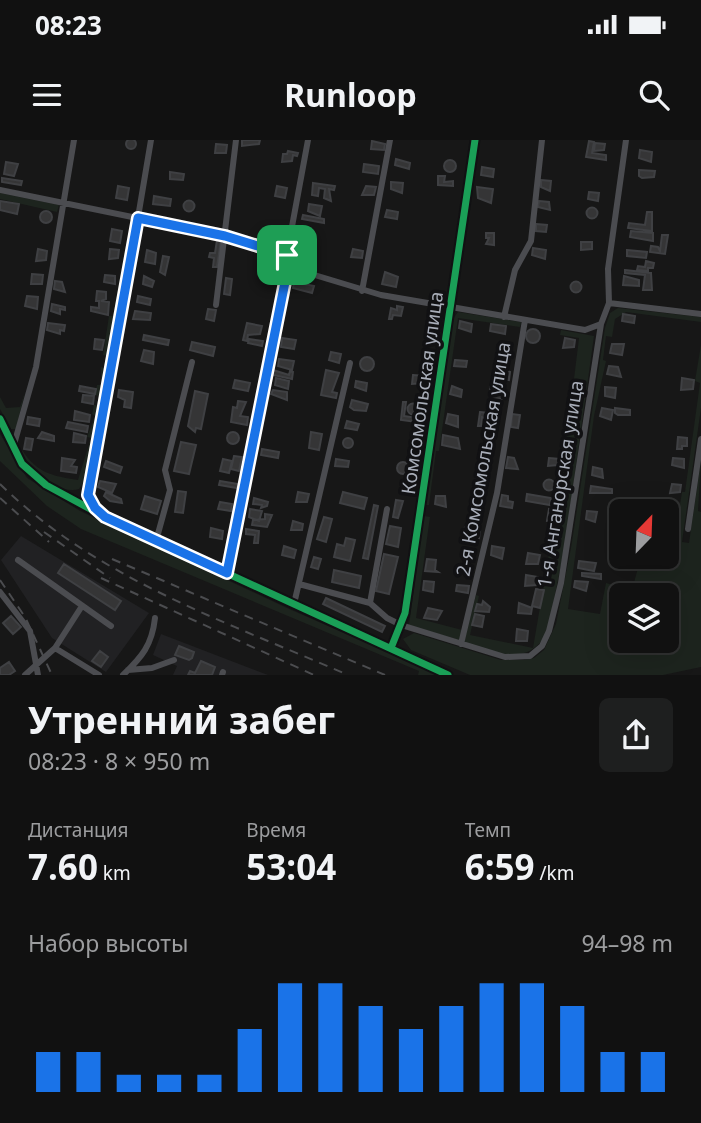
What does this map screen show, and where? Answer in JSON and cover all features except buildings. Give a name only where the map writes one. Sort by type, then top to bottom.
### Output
[{"type":"street","points":[[13,448],[36,368],[74,140]]},
{"type":"street","points":[[105,517],[95,508],[88,495],[152,140]]},
{"type":"street","points":[[216,305],[236,140]]},
{"type":"street","points":[[227,573],[288,267],[287,255],[308,140]]},
{"type":"street","points":[[362,291],[390,140]]},
{"type":"street","name":"Комсомольская улица","points":[[391,648],[401,625],[475,140]]},
{"type":"street","name":"2-я Комсомольская улица","points":[[504,317],[515,270],[531,240],[542,140]]},
{"type":"street","name":"1-я Анганорская улица","points":[[461,644],[513,658],[530,656],[542,646],[550,631],[561,583],[601,324],[609,303],[608,269],[626,140]]},
{"type":"street","points":[[0,190],[225,236],[287,255]]},
{"type":"street","points":[[288,267],[362,291],[504,317],[585,330],[601,324]]},
{"type":"street","points":[[609,303],[701,314]]},
{"type":"street","name":"2-я Комсомольская улица","points":[[461,644],[497,493],[524,320]]},
{"type":"street","points":[[156,541],[170,490],[165,471],[192,362]]},
{"type":"street","points":[[294,604],[350,363]]},
{"type":"street","points":[[0,419],[13,448],[32,476],[63,495],[156,541],[448,675]]},
{"type":"street","points":[[688,529],[701,439]]},
{"type":"street","points":[[63,495],[77,498],[88,495]]},
{"type":"street","points":[[370,603],[387,509]]},
{"type":"street","points":[[18,560],[111,626]]},
{"type":"street","points":[[299,584],[370,603],[401,625],[461,644]]},
{"type":"street","points":[[0,592],[30,631],[39,664],[38,675]]},
{"type":"street","points":[[25,675],[55,648],[82,606]]},
{"type":"street","points":[[126,672],[149,645],[155,618]]},
{"type":"street","points":[[55,648],[99,675]]},
{"type":"street","points":[[126,672],[152,668],[174,660]]},
{"type":"shaded area","points":[[0,193],[59,205],[57,212],[0,199]]},
{"type":"shaded area","points":[[125,249],[128,249],[85,480],[79,489],[62,488],[39,474],[22,454],[22,450],[39,469],[78,480],[91,438],[87,437],[95,416],[92,414],[99,396],[95,395],[97,385],[101,385],[101,367],[104,368],[106,356],[103,355],[109,316],[113,316]]},
{"type":"shaded area","points":[[618,308],[701,317],[701,322],[626,312],[615,319],[612,337],[606,336],[603,360],[606,361],[594,416],[568,609],[600,614],[606,583],[609,584],[609,653],[679,653],[679,583],[634,583],[638,569],[679,569],[679,511],[682,492],[685,492],[700,383],[695,381],[701,345],[701,408],[682,542],[689,543],[701,460],[698,511],[701,512],[701,667],[663,675],[470,675],[411,650],[403,639],[414,633],[501,660],[534,658],[544,650],[556,624],[571,548],[605,328],[610,313]]},
{"type":"shaded area","points":[[458,312],[521,322],[520,327],[458,318],[439,451],[436,451],[429,505],[425,505],[453,319]]},
{"type":"shaded area","points":[[561,330],[594,336],[565,545],[547,634],[538,645],[529,651],[520,654],[499,653],[464,642],[476,595],[479,596],[470,635],[533,648],[557,507],[560,507],[561,500],[558,499],[568,425],[572,426],[578,381],[574,379],[579,338],[560,335]]},
{"type":"shaded area","points":[[25,392],[16,429],[11,429],[0,409],[0,397],[6,408],[20,407]]},
{"type":"shaded area","points":[[0,434],[27,478],[80,511],[287,608],[440,675],[418,675],[419,671],[81,529],[47,506],[0,461]]},
{"type":"shaded area","points":[[424,516],[430,517],[416,618],[462,630],[459,640],[409,625]]},
{"type":"shaded area","points":[[21,536],[149,613],[106,672],[52,638],[1,560]]},
{"type":"shaded area","points":[[161,634],[268,675],[173,675],[177,666],[153,655]]},
{"type":"railway","points":[[0,484],[38,517],[121,572],[210,616],[348,675]]},
{"type":"railway","points":[[0,498],[49,542]]},
{"type":"railway","points":[[44,532],[110,578]]},
{"type":"railway","points":[[112,559],[385,675]]},
{"type":"railway","points":[[101,578],[314,675]]},
{"type":"railway","points":[[0,580],[25,617],[52,675]]},
{"type":"cycle path","points":[[391,648],[405,613],[475,140]]},
{"type":"cycle path","points":[[0,419],[22,464],[46,485],[105,517],[448,675]]},
{"type":"route","points":[[138,218],[225,236],[287,255],[288,267],[227,573],[105,517],[95,508],[88,495],[138,218]]}]
